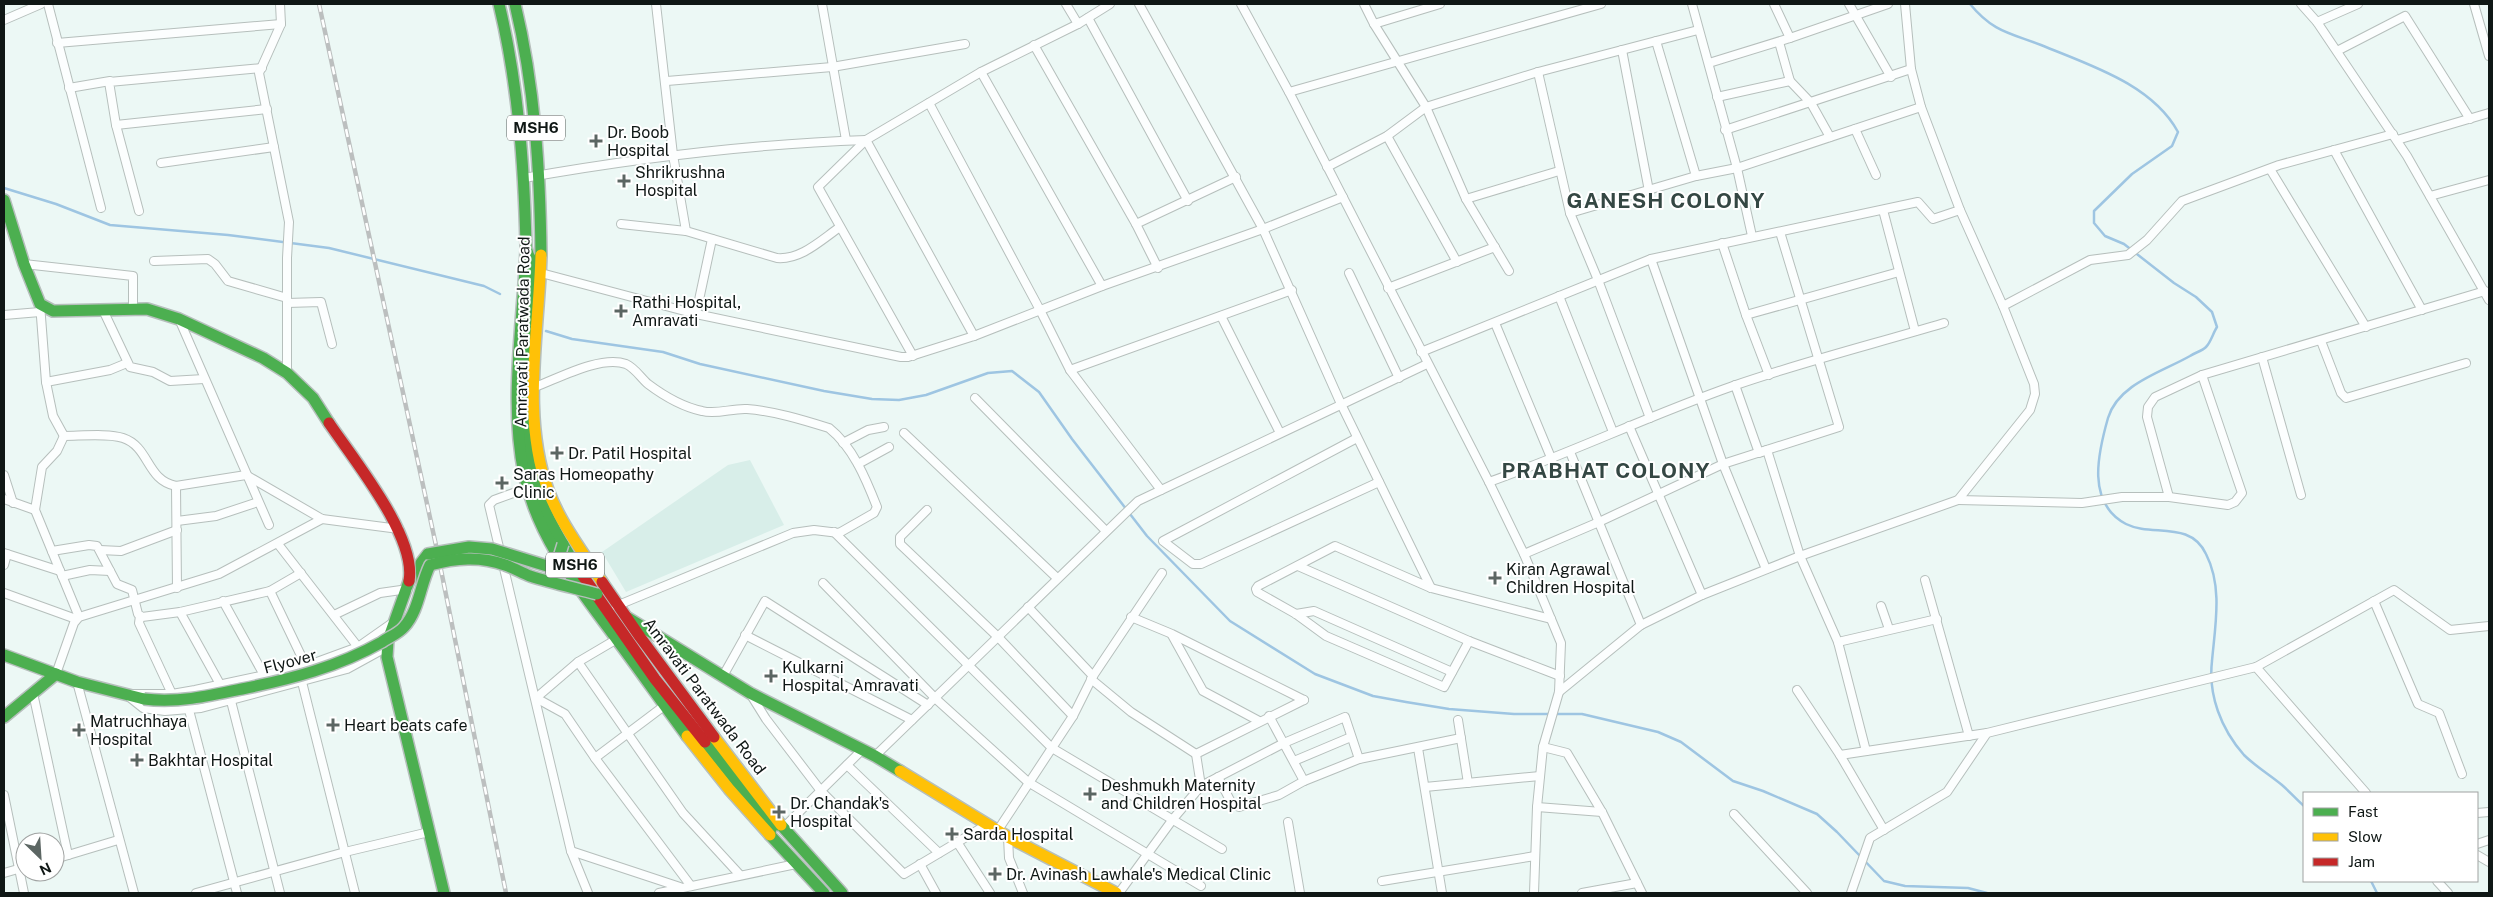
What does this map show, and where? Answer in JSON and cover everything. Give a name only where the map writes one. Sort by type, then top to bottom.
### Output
[{"type":"main road","name":"MSH6","points":[[499,4],[516,94],[522,140],[526,250],[520,352],[519,420],[523,471],[527,488],[551,550],[664,706],[744,808],[777,828]]},
{"type":"main road","name":"Amravati Paratwada Road","points":[[515,4],[529,73],[537,136],[541,255],[535,271],[526,364],[527,443],[534,481],[545,511],[575,565],[655,679],[756,806],[842,893]]},
{"type":"main road","points":[[4,200],[40,308],[52,311],[147,310],[179,319],[263,358],[287,373],[320,407],[399,529],[408,559],[410,577],[408,588],[387,647],[387,657],[444,893]]},
{"type":"main road","name":"MSH6","points":[[526,250],[535,271]]},
{"type":"main road","name":"Amravati Paratwada Road","points":[[535,271],[535,420],[544,484],[566,528],[619,610],[777,828],[796,864],[824,893]]},
{"type":"main road","name":"Flyover","points":[[4,655],[78,682],[144,699],[172,702],[208,696],[300,677],[343,662],[372,648],[404,628],[414,611],[420,595],[422,581],[421,563],[428,554],[469,547],[492,548],[536,564],[547,566],[559,557],[563,544]]},
{"type":"main road","name":"Flyover","points":[[422,581],[430,565],[462,558],[484,559],[500,563],[529,576],[597,594]]},
{"type":"main road","points":[[619,610],[750,693],[874,756],[1008,837],[1115,893]]},
{"type":"main road","points":[[4,717],[56,674]]},
{"type":"street","points":[[4,20],[41,4]]},
{"type":"street","points":[[48,4],[56,43],[101,208]]},
{"type":"street","points":[[280,4],[281,24],[260,73],[290,233],[287,258],[287,373]]},
{"type":"street","points":[[656,4],[673,155],[686,231]]},
{"type":"street","points":[[822,4],[846,140]]},
{"type":"street","points":[[1066,4],[1078,24]]},
{"type":"street","points":[[913,356],[818,187],[866,140],[981,72],[1078,24],[1110,4]]},
{"type":"street","points":[[1139,4],[1263,229],[1292,290],[1341,404],[1431,588]]},
{"type":"street","points":[[1241,4],[1289,92],[1489,482],[1524,554],[1561,643],[1558,696],[1543,747],[1537,807],[1534,893]]},
{"type":"street","points":[[1364,4],[1374,24],[1426,107],[1466,199],[1509,271]]},
{"type":"street","points":[[1374,24],[1440,4]]},
{"type":"street","points":[[1289,92],[1601,4]]},
{"type":"street","points":[[1692,4],[1698,30],[1709,62],[1725,130],[1737,168],[1752,236]]},
{"type":"street","points":[[1774,4],[1790,38]]},
{"type":"street","points":[[1849,4],[1891,77]]},
{"type":"street","points":[[1709,62],[1779,42],[1888,4]]},
{"type":"street","points":[[1905,4],[1911,69],[1921,107],[1960,210],[2003,306],[2034,384],[2034,402],[2030,410],[1958,500]]},
{"type":"street","points":[[2301,4],[2317,22],[2395,137],[2489,300]]},
{"type":"street","points":[[2317,22],[2358,4]]},
{"type":"street","points":[[2474,4],[2489,56]]},
{"type":"street","points":[[2337,51],[2404,16],[2470,119]]},
{"type":"street","points":[[1088,18],[1188,201]]},
{"type":"street","points":[[56,43],[281,24]]},
{"type":"street","points":[[1327,167],[1387,136],[1426,107],[1538,72],[1698,30]]},
{"type":"street","points":[[1656,41],[1696,176]]},
{"type":"street","points":[[1779,42],[1790,80],[1811,103],[1830,138]]},
{"type":"street","points":[[666,81],[832,67],[965,44]]},
{"type":"street","points":[[1034,45],[1136,224],[1158,268]]},
{"type":"street","points":[[1622,50],[1649,191]]},
{"type":"street","points":[[69,88],[110,81],[262,68]]},
{"type":"street","points":[[1725,130],[1911,69]]},
{"type":"street","points":[[981,72],[1102,286]]},
{"type":"street","points":[[1538,72],[1559,171],[1570,212],[1650,418]]},
{"type":"street","points":[[1717,97],[1790,80]]},
{"type":"street","points":[[110,81],[108,84],[116,125],[139,211]]},
{"type":"street","points":[[929,103],[1070,370],[1161,490]]},
{"type":"street","points":[[1570,212],[1649,191],[1696,176],[1737,168],[1921,107]]},
{"type":"street","points":[[116,125],[267,109]]},
{"type":"street","points":[[2003,306],[2090,260],[2128,255],[2147,240],[2182,201],[2270,169],[2334,150],[2395,137],[2489,113]]},
{"type":"street","points":[[1855,129],[1876,175]]},
{"type":"street","points":[[1387,136],[1457,262]]},
{"type":"street","points":[[524,178],[673,155],[798,142],[866,140]]},
{"type":"street","points":[[866,140],[974,336]]},
{"type":"street","points":[[161,163],[274,147]]},
{"type":"street","points":[[2334,150],[2422,310]]},
{"type":"street","points":[[2270,169],[2366,327]]},
{"type":"street","points":[[1466,199],[1559,171]]},
{"type":"street","points":[[1136,224],[1236,177]]},
{"type":"street","points":[[2430,196],[2489,180]]},
{"type":"street","points":[[535,271],[696,314],[901,357],[913,356],[974,336],[1102,286],[1158,268],[1343,197]]},
{"type":"street","points":[[1421,352],[1651,259],[1918,202],[1933,219],[1960,210]]},
{"type":"street","points":[[1883,210],[1915,332]]},
{"type":"street","points":[[621,224],[686,231],[777,258],[788,259],[796,256],[840,227]]},
{"type":"street","points":[[1524,554],[1661,494],[1723,464],[1839,427],[1780,232]]},
{"type":"street","points":[[696,314],[712,239]]},
{"type":"street","points":[[1722,243],[1746,315],[1769,375]]},
{"type":"street","points":[[1388,288],[1494,247]]},
{"type":"street","points":[[154,261],[208,259],[215,264],[219,272],[228,281],[287,300],[321,302],[332,344]]},
{"type":"street","points":[[1651,259],[1723,464],[1766,569]]},
{"type":"street","points":[[24,264],[133,276],[133,310]]},
{"type":"street","points":[[1746,315],[1899,272]]},
{"type":"street","points":[[1349,273],[1399,378]]},
{"type":"street","points":[[1070,370],[1292,290]]},
{"type":"street","points":[[2169,497],[2147,417],[2148,407],[2155,397],[2202,375],[2485,291]]},
{"type":"street","points":[[1559,296],[1613,432]]},
{"type":"street","points":[[4,314],[40,308],[46,382],[53,416],[64,436]]},
{"type":"street","points":[[103,310],[127,363],[133,369],[153,372],[170,381],[204,379]]},
{"type":"street","points":[[1221,316],[1280,433]]},
{"type":"street","points":[[179,319],[269,525]]},
{"type":"street","points":[[1495,323],[1552,460]]},
{"type":"street","points":[[1489,482],[1552,460],[1613,432],[1735,385],[1944,323]]},
{"type":"street","points":[[2321,341],[2340,393],[2346,398],[2466,364]]},
{"type":"street","points":[[2262,357],[2301,494]]},
{"type":"street","points":[[46,382],[110,370],[127,363]]},
{"type":"street","points":[[535,387],[588,366],[602,363],[625,364],[649,384],[675,401],[695,409],[714,413],[735,409],[753,410],[829,428],[843,443],[866,478],[876,510],[844,531],[814,530],[793,533],[619,610]]},
{"type":"street","points":[[874,756],[1138,501],[1427,364]]},
{"type":"street","points":[[1558,696],[1641,625],[1702,595],[1800,556],[1958,500],[2082,503],[2122,497],[2169,497],[2228,505],[2235,502],[2242,493],[2202,375]]},
{"type":"street","points":[[1735,385],[1759,452]]},
{"type":"street","points":[[975,398],[1106,531]]},
{"type":"street","points":[[1630,426],[1661,494],[1702,595]]},
{"type":"street","points":[[843,443],[868,430],[884,427]]},
{"type":"street","points":[[904,433],[1057,578]]},
{"type":"street","points":[[64,436],[122,437],[142,453],[157,477],[167,484],[176,486],[246,475],[322,519],[399,529]]},
{"type":"street","points":[[56,674],[78,618],[35,510],[42,467],[57,451],[64,436]]},
{"type":"street","points":[[1357,438],[1163,541],[1193,564],[1200,564],[1379,482]]},
{"type":"street","points":[[858,464],[889,447]]},
{"type":"street","points":[[1759,452],[1768,450],[1800,556],[1838,642],[1866,750]]},
{"type":"street","points":[[1570,452],[1641,625]]},
{"type":"street","points":[[4,475],[13,503]]},
{"type":"street","points":[[176,486],[177,588]]},
{"type":"street","points":[[527,488],[494,500],[489,505],[571,851],[588,893]]},
{"type":"street","points":[[4,500],[35,510]]},
{"type":"street","points":[[177,521],[216,516],[258,502]]},
{"type":"street","points":[[927,510],[900,537],[900,544],[998,637],[1073,716]]},
{"type":"street","points":[[4,594],[78,618],[135,602],[219,574],[322,519]]},
{"type":"street","points":[[100,550],[121,551],[177,530]]},
{"type":"street","points":[[834,532],[968,667],[1052,748],[1222,849]]},
{"type":"street","points":[[278,544],[358,646]]},
{"type":"street","points":[[52,551],[89,545],[97,546],[117,584],[132,590],[140,616],[139,623],[172,694]]},
{"type":"street","points":[[1469,642],[1444,687],[1326,636],[1296,614],[1257,592],[1256,589],[1258,586],[1336,546],[1431,588],[1551,619]]},
{"type":"street","points":[[4,565],[5,553],[61,574],[90,570],[110,571]]},
{"type":"street","points":[[1298,566],[1469,642],[1560,676]]},
{"type":"street","points":[[140,616],[180,612],[270,590],[301,573]]},
{"type":"street","points":[[750,693],[766,719],[821,792],[904,874],[957,842],[993,827],[1052,748],[1073,716],[1092,677],[1162,573]]},
{"type":"street","points":[[1925,580],[1969,736]]},
{"type":"street","points":[[823,583],[936,698],[1028,782],[1201,886]]},
{"type":"street","points":[[334,615],[380,593],[408,588]]},
{"type":"street","points":[[270,590],[306,666]]},
{"type":"street","points":[[1840,755],[1987,733],[2256,667],[2394,590],[2450,630],[2489,626]]},
{"type":"street","points":[[223,601],[264,675]]},
{"type":"street","points":[[723,676],[763,602],[766,601],[928,705]]},
{"type":"street","points":[[2374,601],[2418,704],[2439,713],[2462,774]]},
{"type":"street","points":[[1881,606],[1890,629]]},
{"type":"street","points":[[1028,608],[1092,677],[1132,712],[1196,754],[1201,786]]},
{"type":"street","points":[[1296,614],[1314,611],[1452,672]]},
{"type":"street","points":[[180,612],[221,686]]},
{"type":"street","points":[[1131,617],[1172,634],[1304,700],[1196,754]]},
{"type":"street","points":[[1838,642],[1937,620]]},
{"type":"street","points":[[126,695],[143,692],[172,694],[221,686],[306,666],[358,646],[395,621]]},
{"type":"street","points":[[1172,634],[1203,692],[1259,721]]},
{"type":"street","points":[[745,635],[912,720]]},
{"type":"street","points":[[536,698],[578,662],[617,639]]},
{"type":"street","points":[[126,695],[143,708],[165,711],[189,710],[231,701],[347,669],[387,647]]},
{"type":"street","points":[[578,662],[683,813],[740,875]]},
{"type":"street","points":[[2256,667],[2365,792]]},
{"type":"street","points":[[78,682],[118,840],[134,893]]},
{"type":"street","points":[[302,682],[356,893]]},
{"type":"street","points":[[1797,690],[1840,755],[1884,830]]},
{"type":"street","points":[[33,694],[68,855]]},
{"type":"street","points":[[536,698],[565,714],[594,758],[691,886]]},
{"type":"street","points":[[231,701],[280,893]]},
{"type":"street","points":[[594,758],[664,706]]},
{"type":"street","points":[[189,710],[237,893]]},
{"type":"street","points":[[1270,716],[1304,781]]},
{"type":"street","points":[[1115,893],[1201,786],[1284,743],[1345,717],[1359,759]]},
{"type":"street","points":[[1458,720],[1468,783]]},
{"type":"street","points":[[1851,893],[1870,838],[1947,792],[1987,733]]},
{"type":"street","points":[[1294,761],[1351,737]]},
{"type":"street","points":[[1218,777],[1232,804],[1239,808],[1279,794],[1304,781],[1359,759],[1461,738]]},
{"type":"street","points":[[1543,747],[1567,753],[1602,812],[1642,893]]},
{"type":"street","points":[[1418,748],[1442,893]]},
{"type":"street","points":[[777,828],[821,792],[862,750]]},
{"type":"street","points":[[847,765],[939,853]]},
{"type":"street","points":[[1425,788],[1540,776]]},
{"type":"street","points":[[4,795],[15,840]]},
{"type":"street","points":[[1537,807],[1602,812]]},
{"type":"street","points":[[1734,814],[1807,893]]},
{"type":"street","points":[[1288,822],[1300,893]]},
{"type":"street","points":[[196,893],[275,870],[429,832]]},
{"type":"street","points":[[1008,837],[1009,858],[1022,893]]},
{"type":"street","points":[[65,856],[118,840]]},
{"type":"street","points":[[957,842],[990,893]]},
{"type":"street","points":[[571,851],[682,888]]},
{"type":"street","points":[[1382,880],[1535,856]]},
{"type":"street","points":[[2478,856],[2489,862]]},
{"type":"street","points":[[658,893],[796,864]]},
{"type":"street","points":[[920,864],[936,893]]},
{"type":"street","points":[[2438,882],[2448,893]]},
{"type":"street","points":[[1582,893],[1637,883]]},
{"type":"shaded area","points":[[750,460],[784,525],[626,592],[602,552],[728,465]]},
{"type":"waterway","points":[[1970,4],[1986,21],[1994,26],[2099,69],[2136,89],[2167,115],[2178,132],[2172,146],[2132,174],[2094,211],[2094,223],[2105,236],[2124,244],[2174,283],[2196,297],[2212,312],[2217,327],[2209,343],[2204,348],[2142,380],[2121,396],[2113,406],[2101,446],[2098,476],[2100,490],[2105,503],[2113,515],[2126,524],[2136,528],[2181,533],[2199,543],[2206,554],[2215,580],[2216,620],[2211,674],[2214,699],[2218,711],[2229,734],[2244,755],[2282,785],[2303,805]]},
{"type":"waterway","points":[[4,188],[56,204],[110,225],[228,235],[329,248],[484,286],[500,294]]},
{"type":"waterway","points":[[546,331],[572,339],[663,352],[700,364],[824,391],[872,399],[899,400],[926,395],[988,373],[1012,371],[1039,392],[1072,439],[1147,536],[1230,621],[1315,674],[1373,696],[1406,702],[1449,709],[1514,714],[1582,714],[1658,732],[1681,742],[1733,781],[1763,791],[1817,814],[1884,881],[1905,886],[1968,888],[1987,893]]},
{"type":"waterway","points":[[2372,882],[2377,893]]},
{"type":"railway","points":[[319,4],[437,550],[506,893]]},
{"type":"traffic: fast","points":[[499,4],[511,63],[519,123],[524,184],[526,248],[533,270],[525,403],[528,455],[534,481],[542,503],[558,536],[576,566]]},
{"type":"traffic: fast","points":[[515,4],[532,97],[538,160],[541,255],[533,267]]},
{"type":"traffic: fast","points":[[4,200],[24,264],[40,304],[53,311],[147,309],[179,319],[263,358],[287,373],[313,398],[329,423]]},
{"type":"traffic: fast","points":[[526,250],[517,391],[520,446],[530,498],[550,541],[575,582],[687,736]]},
{"type":"traffic: fast","points":[[428,554],[469,547],[492,549],[547,566],[559,557],[563,544]]},
{"type":"traffic: fast","points":[[422,581],[421,563],[428,554]]},
{"type":"traffic: fast","points":[[144,699],[169,700],[193,698],[260,685],[314,671],[365,651],[396,634],[409,621],[430,565],[468,559],[486,560],[505,565],[538,579],[597,594]]},
{"type":"traffic: fast","points":[[409,581],[388,640],[387,657],[444,893]]},
{"type":"traffic: fast","points":[[628,618],[750,693],[875,756],[900,771]]},
{"type":"traffic: fast","points":[[4,655],[77,682],[144,699]]},
{"type":"traffic: fast","points":[[4,717],[56,674]]},
{"type":"traffic: fast","points":[[705,742],[771,825],[770,835],[824,893]]},
{"type":"traffic: fast","points":[[771,825],[781,825],[842,893]]},
{"type":"traffic: slow","points":[[541,255],[533,403],[535,433],[540,462],[548,490],[559,514],[602,582]]},
{"type":"traffic: slow","points":[[687,736],[729,789],[770,835]]},
{"type":"traffic: slow","points":[[714,737],[781,825]]},
{"type":"traffic: slow","points":[[900,771],[1008,837],[1116,893]]},
{"type":"traffic: jam","points":[[329,423],[394,521],[409,563],[409,581]]},
{"type":"traffic: jam","points":[[576,566],[655,679],[705,742]]},
{"type":"traffic: jam","points":[[602,582],[714,737]]},
{"type":"place","name":"Dr. Boob Hospital","points":[[596,141]]},
{"type":"place","name":"Shrikrushna Hospital","points":[[624,181]]},
{"type":"place","name":"Rathi Hospital, Amravati","points":[[621,311]]},
{"type":"place","name":"Dr. Patil Hospital","points":[[557,453]]},
{"type":"place","name":"Saras Homeopathy Clinic","points":[[502,483]]},
{"type":"place","name":"Kiran Agrawal Children Hospital","points":[[1495,578]]},
{"type":"place","name":"Kulkarni Hospital, Amravati","points":[[771,676]]},
{"type":"place","name":"Heart beats cafe","points":[[333,725]]},
{"type":"place","name":"Matruchhaya Hospital","points":[[79,730]]},
{"type":"place","name":"Bakhtar Hospital","points":[[137,760]]},
{"type":"place","name":"Deshmukh Maternity and Children Hospital","points":[[1090,794]]},
{"type":"place","name":"Dr. Chandak's Hospital","points":[[779,812]]},
{"type":"place","name":"Sarda Hospital","points":[[952,834]]},
{"type":"place","name":"Dr. Avinash Lawhale's Medical Clinic","points":[[995,874]]},
{"type":"district","name":"GANESH COLONY","points":[[1666,201]]},
{"type":"district","name":"PRABHAT COLONY","points":[[1606,471]]}]
